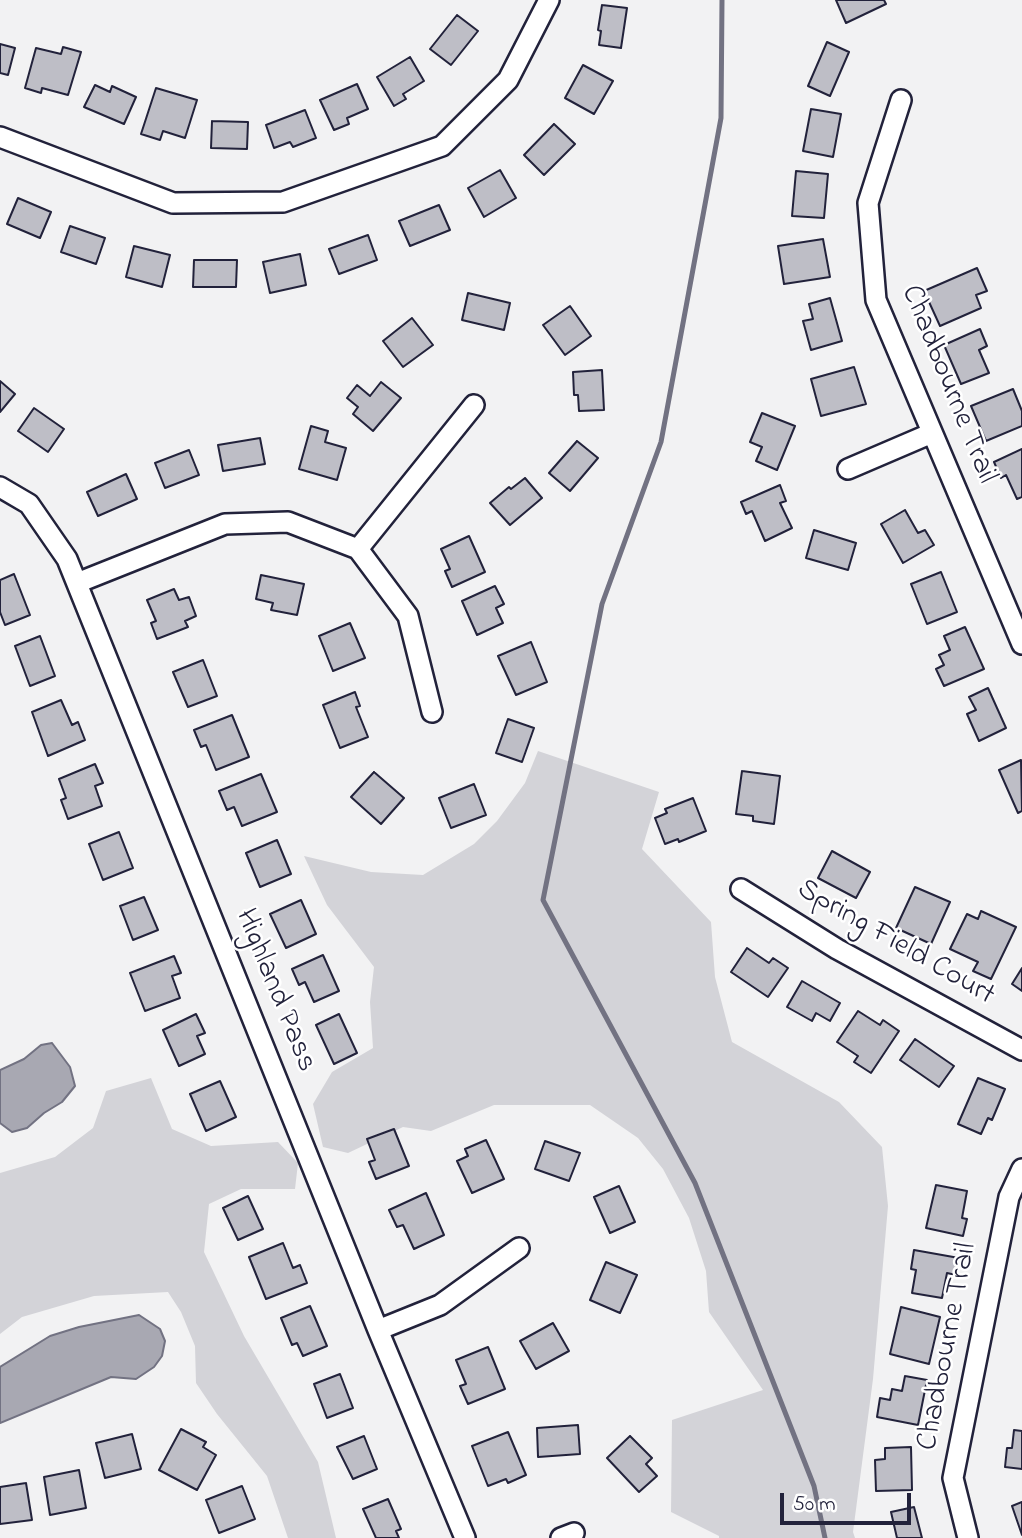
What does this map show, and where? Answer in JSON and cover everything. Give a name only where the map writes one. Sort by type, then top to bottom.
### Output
[{"type":"street","points":[[0,137],[173,204],[283,202],[442,146],[508,80],[549,0]]},
{"type":"street","name":"Chadbourne Trail","points":[[901,100],[868,203],[876,300],[1022,644]]},
{"type":"street","points":[[358,549],[474,405]]},
{"type":"street","points":[[848,469],[932,433]]},
{"type":"street","name":"Highland Pass","points":[[0,487],[29,504],[67,559],[466,1538]]},
{"type":"street","points":[[77,583],[225,524],[288,522],[358,549],[408,616],[432,712]]},
{"type":"street","name":"Spring Field Court","points":[[741,889],[837,949],[1022,1050]]},
{"type":"street","name":"Chadbourne Trail","points":[[968,1538],[953,1478],[1009,1197],[1022,1169]]},
{"type":"street","points":[[379,1330],[440,1305],[519,1248]]},
{"type":"shaded area","points":[[538,751],[659,792],[642,849],[711,922],[715,977],[732,1042],[839,1102],[882,1147],[888,1206],[873,1379],[853,1532],[855,1538],[719,1538],[671,1512],[672,1420],[763,1390],[709,1312],[706,1271],[689,1218],[663,1169],[638,1138],[590,1105],[494,1105],[431,1131],[403,1127],[348,1153],[323,1147],[313,1104],[332,1072],[373,1048],[370,1002],[374,967],[327,905],[304,856],[371,872],[423,875],[474,844],[497,821],[525,783]]},
{"type":"shaded area","points":[[52,1043],[70,1067],[75,1086],[62,1102],[27,1128],[12,1132],[0,1123],[0,1070],[24,1059],[41,1045]]},
{"type":"shaded area","points":[[151,1078],[172,1129],[211,1146],[278,1142],[298,1163],[295,1189],[241,1189],[209,1204],[204,1252],[244,1336],[318,1462],[336,1538],[288,1538],[267,1476],[217,1414],[196,1383],[195,1346],[181,1312],[168,1292],[94,1296],[22,1317],[0,1334],[0,1173],[55,1157],[93,1128],[106,1091]]},
{"type":"shaded area","points":[[139,1315],[160,1329],[165,1341],[162,1356],[154,1367],[136,1379],[111,1377],[0,1423],[0,1367],[50,1336]]},
{"type":"building","points":[[836,0],[884,0],[886,4],[846,23]]},
{"type":"building","points":[[602,5],[627,8],[621,48],[599,45],[601,31],[598,30]]},
{"type":"building","points":[[457,15],[478,31],[451,65],[430,49]]},
{"type":"building","points":[[827,42],[849,52],[830,96],[808,86]]},
{"type":"building","points":[[0,44],[15,48],[8,75],[0,73]]},
{"type":"building","points":[[63,47],[81,52],[68,95],[42,88],[41,93],[25,88],[36,48],[61,54]]},
{"type":"building","points":[[410,57],[424,81],[403,94],[406,99],[394,106],[377,77]]},
{"type":"building","points":[[583,65],[613,81],[594,114],[565,98]]},
{"type":"building","points":[[357,84],[368,109],[347,118],[349,124],[334,130],[320,100]]},
{"type":"building","points":[[95,85],[110,92],[112,86],[136,97],[124,124],[84,107]]},
{"type":"building","points":[[156,88],[197,100],[185,138],[163,131],[160,140],[141,134]]},
{"type":"building","points":[[811,109],[841,114],[833,157],[803,151]]},
{"type":"building","points":[[305,110],[316,138],[293,147],[290,142],[274,148],[266,125]]},
{"type":"building","points":[[212,121],[248,122],[247,149],[211,148]]},
{"type":"building","points":[[554,124],[575,144],[544,175],[524,155]]},
{"type":"building","points":[[500,170],[516,198],[484,217],[468,188]]},
{"type":"building","points":[[796,171],[828,174],[824,218],[792,216]]},
{"type":"building","points":[[18,198],[51,212],[40,238],[7,224]]},
{"type":"building","points":[[439,205],[450,230],[410,246],[399,221]]},
{"type":"building","points":[[70,226],[105,238],[96,264],[61,252]]},
{"type":"building","points":[[368,235],[377,260],[339,274],[329,249]]},
{"type":"building","points":[[823,239],[830,277],[784,284],[778,246]]},
{"type":"building","points":[[134,246],[170,255],[162,287],[126,277]]},
{"type":"building","points":[[300,254],[306,285],[270,293],[263,262]]},
{"type":"building","points":[[194,260],[237,260],[236,287],[193,287]]},
{"type":"building","points":[[977,268],[987,291],[976,295],[981,308],[940,326],[924,291]]},
{"type":"building","points":[[468,293],[510,303],[504,330],[462,320]]},
{"type":"building","points":[[830,298],[842,341],[811,350],[803,321],[813,319],[809,304]]},
{"type":"building","points":[[570,306],[591,336],[565,355],[543,325]]},
{"type":"building","points":[[412,318],[433,345],[403,367],[383,341]]},
{"type":"building","points":[[980,329],[987,346],[979,350],[989,373],[961,384],[944,345]]},
{"type":"building","points":[[854,367],[866,404],[821,416],[811,379]]},
{"type":"building","points":[[602,370],[604,410],[579,411],[578,395],[574,395],[573,372]]},
{"type":"building","points":[[0,381],[15,394],[0,412]]},
{"type":"building","points":[[381,382],[401,398],[373,431],[353,414],[358,407],[347,398],[357,385],[370,396]]},
{"type":"building","points":[[1013,389],[1022,411],[1022,426],[986,441],[971,406]]},
{"type":"building","points":[[34,408],[64,429],[48,452],[18,431]]},
{"type":"building","points":[[762,413],[795,426],[777,470],[756,461],[762,447],[750,442]]},
{"type":"building","points":[[311,426],[328,431],[325,442],[346,448],[337,480],[299,469]]},
{"type":"building","points":[[260,438],[265,464],[223,471],[218,445]]},
{"type":"building","points":[[577,441],[598,458],[570,491],[549,473]]},
{"type":"building","points":[[1022,449],[1022,497],[1017,499],[1006,475],[1001,478],[994,462]]},
{"type":"building","points":[[189,450],[199,475],[165,488],[155,463]]},
{"type":"building","points":[[126,474],[137,499],[98,516],[87,492]]},
{"type":"building","points":[[525,478],[542,498],[510,525],[490,503]]},
{"type":"building","points":[[780,485],[786,501],[780,503],[792,528],[765,541],[752,511],[746,514],[741,502]]},
{"type":"building","points":[[905,510],[918,533],[925,530],[934,545],[903,563],[881,524]]},
{"type":"building","points":[[814,530],[856,543],[848,570],[806,558]]},
{"type":"building","points":[[469,536],[485,572],[452,587],[445,571],[450,569],[441,549]]},
{"type":"building","points":[[941,572],[957,612],[927,624],[911,584]]},
{"type":"building","points":[[14,574],[30,615],[5,625],[0,612],[0,580]]},
{"type":"building","points":[[261,575],[304,584],[297,615],[271,610],[273,603],[256,599]]},
{"type":"building","points":[[495,586],[504,604],[496,608],[503,623],[477,635],[462,601]]},
{"type":"building","points":[[174,589],[179,600],[189,597],[196,616],[185,621],[188,627],[157,639],[151,623],[156,621],[147,600]]},
{"type":"building","points":[[350,623],[365,658],[333,671],[319,636]]},
{"type":"building","points":[[965,627],[984,669],[944,686],[936,669],[944,665],[939,655],[950,650],[944,636]]},
{"type":"building","points":[[40,636],[55,676],[30,686],[15,646]]},
{"type":"building","points":[[531,642],[547,682],[516,695],[498,656]]},
{"type":"building","points":[[203,660],[217,696],[188,707],[173,672]]},
{"type":"building","points":[[988,688],[1006,728],[979,741],[967,714],[976,710],[969,697]]},
{"type":"building","points":[[355,692],[360,706],[356,707],[368,737],[340,748],[323,705]]},
{"type":"building","points":[[61,700],[72,725],[78,722],[85,740],[48,756],[32,712]]},
{"type":"building","points":[[232,715],[249,757],[216,770],[206,745],[201,747],[194,730]]},
{"type":"building","points":[[508,719],[534,728],[522,762],[496,753]]},
{"type":"building","points":[[1021,760],[1022,811],[1018,813],[999,770]]},
{"type":"building","points":[[95,764],[103,783],[95,786],[102,806],[68,819],[61,800],[66,798],[59,779]]},
{"type":"building","points":[[742,771],[780,776],[774,824],[753,821],[753,816],[736,814]]},
{"type":"building","points":[[374,772],[404,798],[381,824],[351,797]]},
{"type":"building","points":[[261,774],[277,812],[242,826],[234,807],[227,810],[219,791]]},
{"type":"building","points":[[474,784],[486,815],[451,828],[439,798]]},
{"type":"building","points":[[693,798],[706,831],[679,842],[678,839],[665,844],[655,818],[667,813],[665,809]]},
{"type":"building","points":[[119,832],[133,868],[103,880],[89,844]]},
{"type":"building","points":[[277,840],[291,874],[260,887],[246,853]]},
{"type":"building","points":[[832,851],[870,872],[856,898],[818,878]]},
{"type":"building","points":[[915,887],[950,902],[931,944],[896,928]]},
{"type":"building","points":[[144,897],[158,930],[133,940],[120,906]]},
{"type":"building","points":[[301,900],[316,934],[286,948],[270,914]]},
{"type":"building","points":[[981,911],[1016,927],[991,979],[973,971],[978,962],[950,949],[967,914],[978,919]]},
{"type":"building","points":[[747,948],[769,963],[773,958],[788,968],[768,997],[731,972]]},
{"type":"building","points":[[323,955],[339,991],[314,1002],[305,982],[299,985],[292,969]]},
{"type":"building","points":[[174,956],[181,973],[172,976],[180,998],[145,1011],[130,973]]},
{"type":"building","points":[[1022,968],[1022,991],[1012,984]]},
{"type":"building","points":[[802,981],[840,1003],[830,1021],[816,1013],[812,1021],[787,1007]]},
{"type":"building","points":[[858,1011],[880,1025],[883,1020],[899,1031],[871,1073],[854,1062],[858,1056],[837,1042]]},
{"type":"building","points":[[196,1014],[205,1033],[197,1036],[205,1054],[179,1066],[163,1030]]},
{"type":"building","points":[[339,1014],[357,1053],[334,1064],[316,1025]]},
{"type":"building","points":[[915,1039],[954,1066],[939,1087],[900,1060]]},
{"type":"building","points":[[978,1078],[1005,1089],[992,1120],[988,1118],[981,1134],[958,1124]]},
{"type":"building","points":[[220,1081],[236,1117],[206,1131],[190,1094]]},
{"type":"building","points":[[394,1129],[409,1166],[376,1179],[369,1162],[375,1160],[367,1139]]},
{"type":"building","points":[[486,1140],[504,1179],[472,1193],[457,1161],[468,1156],[465,1149]]},
{"type":"building","points":[[545,1141],[580,1153],[569,1181],[535,1169]]},
{"type":"building","points":[[936,1185],[967,1191],[962,1218],[967,1219],[963,1236],[926,1228]]},
{"type":"building","points":[[619,1186],[635,1222],[610,1233],[594,1197]]},
{"type":"building","points":[[426,1193],[444,1235],[414,1249],[403,1225],[397,1227],[389,1210]]},
{"type":"building","points":[[248,1196],[263,1229],[238,1240],[223,1208]]},
{"type":"building","points":[[283,1243],[293,1268],[300,1265],[307,1283],[266,1299],[249,1257]]},
{"type":"building","points":[[914,1250],[959,1258],[956,1275],[947,1273],[942,1298],[912,1293],[916,1270],[911,1269]]},
{"type":"building","points":[[606,1262],[637,1275],[620,1313],[590,1300]]},
{"type":"building","points":[[310,1306],[327,1346],[303,1356],[297,1343],[292,1345],[281,1318]]},
{"type":"building","points":[[901,1307],[940,1317],[929,1364],[890,1354]]},
{"type":"building","points":[[553,1323],[569,1351],[536,1369],[520,1341]]},
{"type":"building","points":[[488,1347],[505,1389],[468,1404],[460,1386],[466,1384],[456,1360]]},
{"type":"building","points":[[340,1374],[353,1408],[327,1418],[314,1384]]},
{"type":"building","points":[[905,1376],[927,1380],[918,1425],[877,1417],[880,1398],[890,1400],[892,1389],[902,1391]]},
{"type":"building","points":[[578,1425],[580,1454],[538,1457],[537,1428]]},
{"type":"building","points":[[181,1429],[206,1442],[203,1447],[216,1455],[197,1490],[159,1470]]},
{"type":"building","points":[[1014,1430],[1022,1431],[1022,1469],[1005,1467],[1007,1448],[1012,1448]]},
{"type":"building","points":[[508,1432],[526,1475],[508,1483],[506,1479],[488,1486],[472,1446]]},
{"type":"building","points":[[132,1434],[141,1469],[105,1478],[96,1443]]},
{"type":"building","points":[[364,1436],[377,1469],[353,1479],[337,1447]]},
{"type":"building","points":[[630,1436],[652,1458],[646,1464],[657,1476],[639,1492],[607,1458]]},
{"type":"building","points":[[911,1447],[912,1490],[876,1491],[875,1460],[885,1459],[885,1448]]},
{"type":"building","points":[[79,1470],[86,1508],[50,1515],[44,1477]]},
{"type":"building","points":[[26,1483],[32,1520],[0,1524],[0,1487]]},
{"type":"building","points":[[242,1486],[255,1519],[219,1533],[206,1500]]},
{"type":"building","points":[[388,1499],[401,1529],[396,1531],[399,1538],[376,1538],[363,1509]]},
{"type":"building","points":[[1022,1502],[1022,1535],[1012,1506]]},
{"type":"building","points":[[914,1507],[922,1538],[897,1538],[891,1512]]},
{"type":"waterway","points":[[722,0],[721,118],[661,442],[602,604],[543,900],[695,1183],[814,1486],[825,1538]]}]
